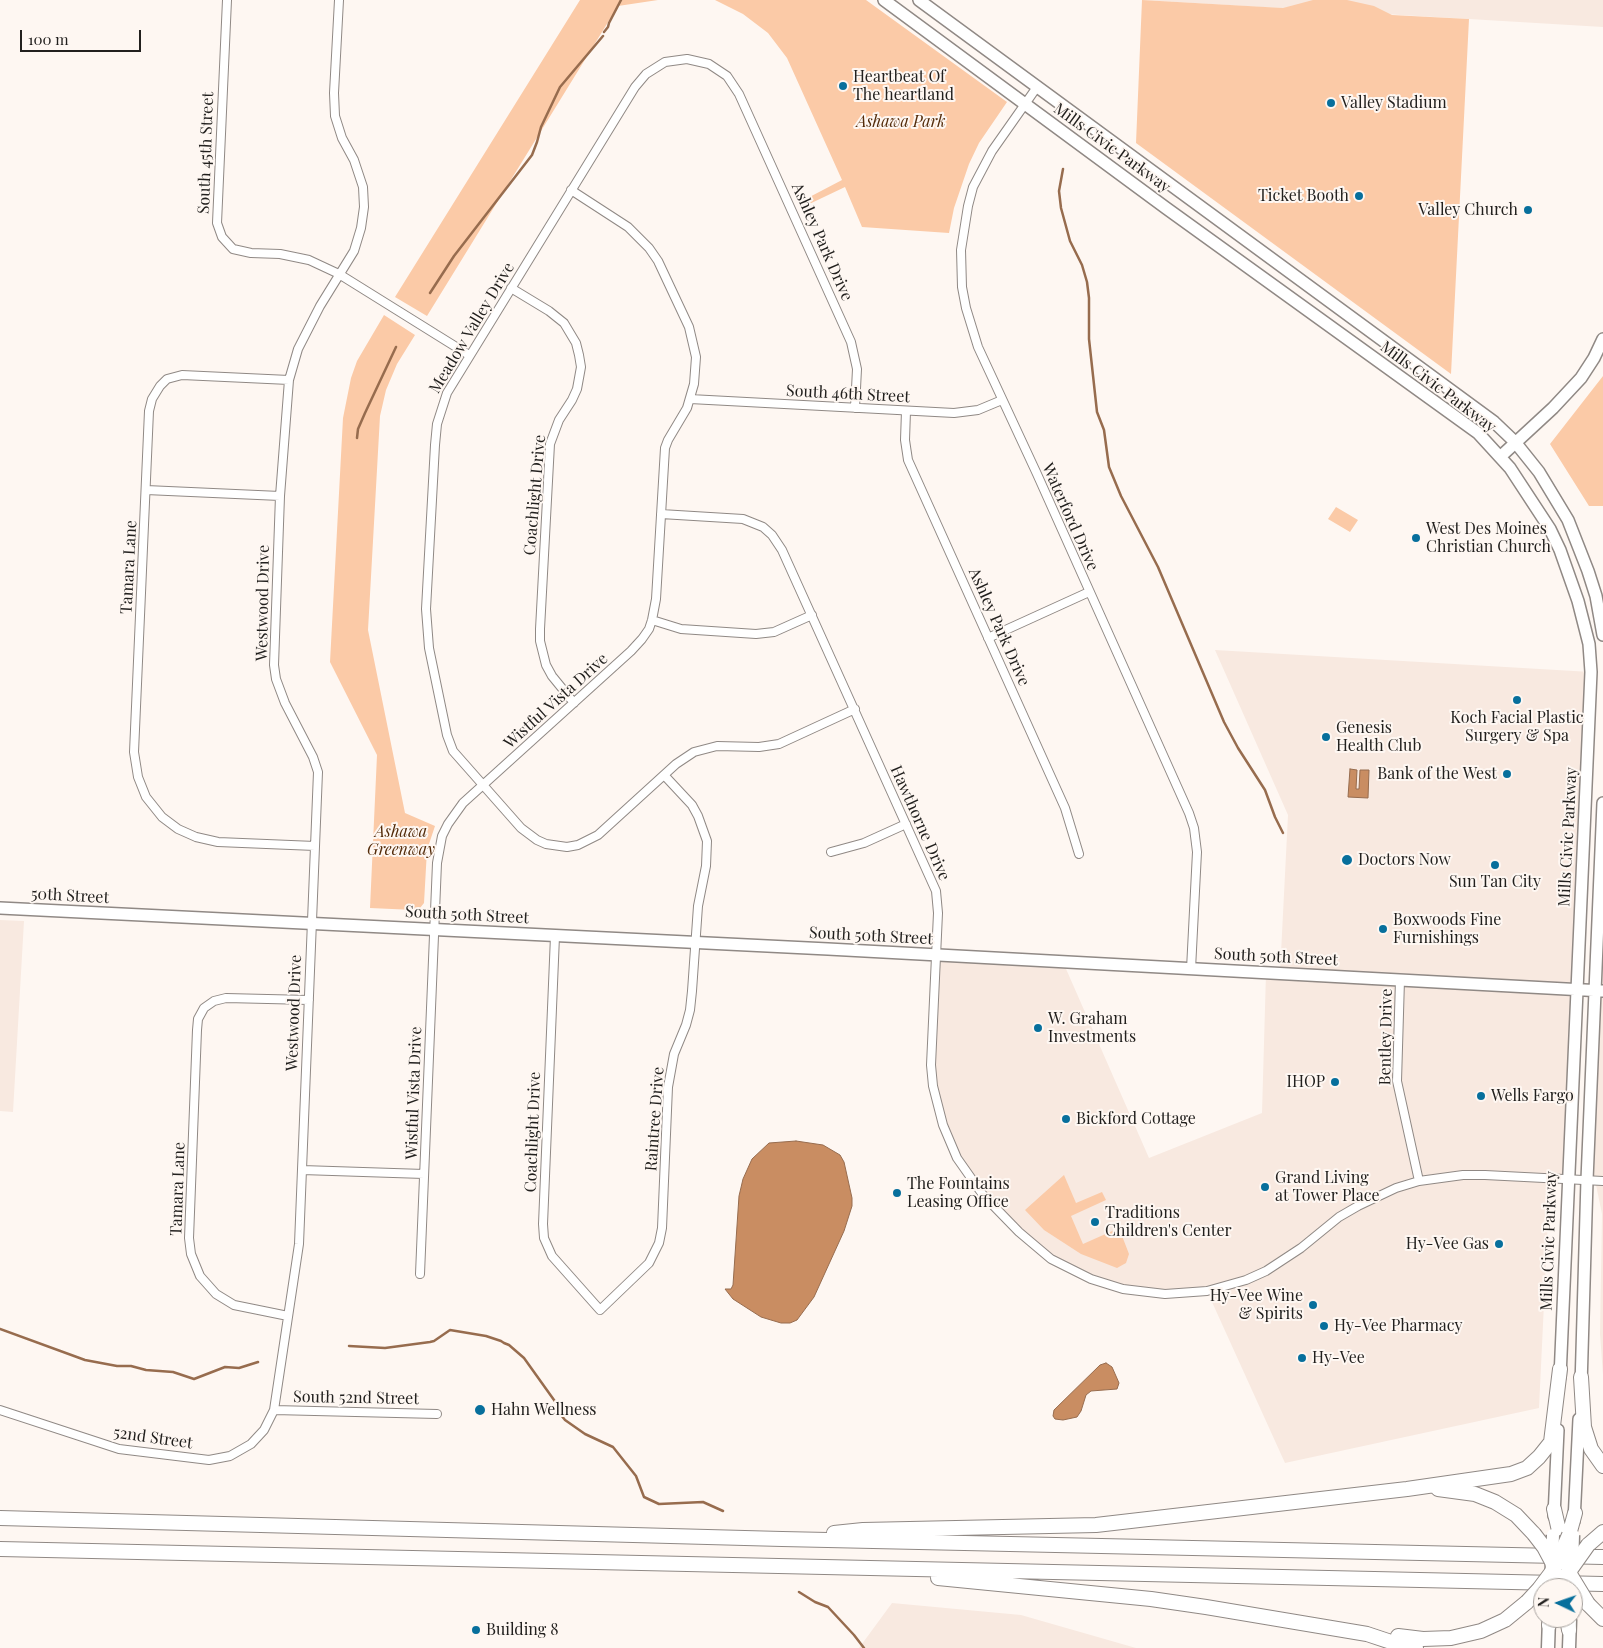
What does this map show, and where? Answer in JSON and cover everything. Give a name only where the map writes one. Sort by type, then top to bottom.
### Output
[{"type":"highway","points":[[782,1539],[863,1530],[1096,1525],[1408,1489],[1510,1474],[1527,1468],[1540,1457],[1551,1442],[1560,1369]]},
{"type":"highway","points":[[1581,1377],[1584,1427],[1591,1449],[1603,1466]]},
{"type":"highway","points":[[1408,1489],[1442,1490],[1475,1494],[1495,1502],[1516,1515],[1544,1546],[1556,1578]]},
{"type":"highway","points":[[1554,1509],[1564,1535],[1564,1550],[1571,1575],[1588,1604],[1603,1619]]},
{"type":"highway","points":[[1564,1535],[1574,1514]]},
{"type":"highway","points":[[0,1518],[782,1539],[1603,1557]]},
{"type":"highway","points":[[1571,1575],[1588,1545],[1600,1534]]},
{"type":"highway","points":[[0,1549],[1603,1584]]},
{"type":"highway","points":[[893,1569],[927,1577],[1151,1599],[1367,1634],[1423,1639],[1451,1638],[1480,1631],[1505,1620],[1540,1590],[1564,1550]]},
{"type":"highway","points":[[1367,1634],[1416,1648]]},
{"type":"main road","name":"Mills Civic Parkway","points":[[884,0],[1478,434],[1500,457],[1523,486],[1550,529],[1560,550],[1578,602],[1589,644],[1591,672],[1554,1509]]},
{"type":"main road","name":"Mills Civic Parkway","points":[[919,0],[1486,417],[1515,442],[1539,472],[1568,520],[1596,596],[1603,635]]},
{"type":"main road","points":[[1500,457],[1553,408],[1581,378],[1603,339]]},
{"type":"main road","name":"Mills Civic Parkway","points":[[1574,1514],[1581,1377],[1587,1180],[1599,990],[1603,803]]},
{"type":"main road","name":"50th Street","points":[[0,908],[138,915]]},
{"type":"main road","name":"South 50th Street","points":[[138,915],[1599,990]]},
{"type":"main road","points":[[1552,1578],[1553,1568],[1564,1535]]},
{"type":"main road","points":[[1564,1535],[1571,1575]]},
{"type":"main road","points":[[1548,1648],[1549,1628]]},
{"type":"main road","points":[[1569,1628],[1569,1648]]},
{"type":"street","name":"South 45th Street","points":[[227,0],[217,223],[222,237],[233,249],[251,253],[280,254],[310,260],[339,274],[469,355]]},
{"type":"street","name":"Westwood Drive","points":[[266,1427],[274,1410],[299,1244],[318,772],[285,703],[276,679],[274,665],[280,496],[289,380],[298,349],[320,306],[354,251],[361,228],[364,207],[363,187],[354,160],[342,138],[336,116],[334,93],[338,0]]},
{"type":"street","name":"Meadow Valley Drive","points":[[739,94],[723,73],[709,64],[698,60],[677,60],[655,67],[638,82],[447,393],[437,424],[426,628],[430,653],[449,742],[460,760],[528,834],[546,844],[578,845],[598,835],[683,759],[705,748],[729,745],[759,747],[779,744],[854,709]]},
{"type":"street","name":"Waterford Drive","points":[[1037,87],[992,151],[974,187],[968,206],[961,250],[962,287],[971,328],[1002,400],[1189,813],[1194,828],[1197,852],[1191,969]]},
{"type":"street","name":"Ashley Park Drive","points":[[739,94],[851,342],[857,370],[855,408]]},
{"type":"street","name":"Wistful Vista Drive","points":[[420,1274],[437,863],[442,836],[454,813],[463,803],[642,639],[652,620],[656,599],[665,448],[690,399],[696,371],[694,342],[686,319],[658,260],[628,227],[571,190]]},
{"type":"street","name":"Coachlight Drive","points":[[511,288],[549,311],[564,323],[576,343],[581,366],[577,389],[559,420],[550,444],[540,629],[540,641],[546,665],[552,676],[574,703]]},
{"type":"street","name":"Tamara Lane","points":[[289,380],[182,375],[167,379],[152,399],[149,411],[134,752],[138,777],[146,797],[162,817],[178,829],[196,837],[218,842],[315,846]]},
{"type":"street","name":"South 46th Street","points":[[690,399],[966,413],[1002,400]]},
{"type":"street","name":"Ashley Park Drive","points":[[906,411],[905,440],[908,460],[1065,808],[1079,854]]},
{"type":"street","points":[[146,490],[280,496]]},
{"type":"street","name":"Hawthorne Drive","points":[[661,514],[743,519],[763,527],[778,543],[936,891],[938,913],[932,1065],[937,1106],[943,1125],[957,1158],[971,1180],[994,1208],[1036,1247],[1068,1268],[1091,1279],[1122,1289],[1165,1294],[1187,1293],[1227,1286],[1266,1271],[1301,1248],[1339,1217],[1383,1193],[1419,1181],[1462,1175],[1603,1181]]},
{"type":"street","points":[[988,638],[1089,592]]},
{"type":"street","points":[[652,620],[693,631],[762,634],[774,632],[812,615]]},
{"type":"street","name":"Raintree Drive","points":[[600,1310],[642,1271],[652,1258],[659,1243],[662,1228],[668,1086],[674,1054],[690,1010],[698,906],[708,853],[707,841],[698,816],[664,775]]},
{"type":"street","points":[[831,852],[864,843],[906,824]]},
{"type":"street","name":"Coachlight Drive","points":[[555,936],[544,1238],[552,1256],[600,1310]]},
{"type":"street","name":"Bentley Drive","points":[[1400,980],[1397,1082],[1419,1181]]},
{"type":"street","name":"Tamara Lane","points":[[288,1316],[234,1305],[216,1294],[200,1276],[191,1254],[189,1238],[197,1030],[198,1019],[204,1008],[214,1001],[226,998],[308,1000]]},
{"type":"street","points":[[302,1170],[358,1170],[424,1174]]},
{"type":"street","name":"52nd Street","points":[[0,1410],[119,1449],[209,1460],[218,1459],[240,1451],[251,1444],[266,1427]]},
{"type":"street","name":"South 52nd Street","points":[[274,1410],[438,1414]]},
{"type":"shaded area","points":[[1142,0],[1603,0],[1603,27],[1469,19]]},
{"type":"shaded area","points":[[1215,650],[1591,672],[1568,1179],[1550,1178],[1539,1408],[1285,1463],[1207,1291],[1141,1292],[1068,1268],[994,1208],[957,1158],[933,1086],[936,955],[1063,962],[1149,1158],[1262,1113],[1266,973],[1280,973],[1288,815]]},
{"type":"shaded area","points":[[1350,769],[1357,770],[1356,789],[1359,789],[1360,770],[1369,770],[1368,798],[1348,797]]},
{"type":"shaded area","points":[[1603,803],[1603,1375],[1600,1334],[1602,1214],[1595,1180],[1587,1180]]},
{"type":"shaded area","points":[[0,920],[24,921],[13,1112],[0,1111]]},
{"type":"shaded area","points":[[796,1141],[823,1145],[840,1155],[844,1162],[852,1206],[844,1231],[814,1297],[797,1320],[790,1323],[781,1323],[761,1317],[733,1299],[725,1289],[731,1289],[733,1285],[739,1196],[743,1179],[752,1159],[769,1143]]},
{"type":"shaded area","points":[[1106,1363],[1112,1367],[1119,1383],[1117,1389],[1091,1391],[1086,1395],[1077,1417],[1063,1420],[1055,1419],[1053,1416],[1054,1410],[1100,1365]]},
{"type":"shaded area","points":[[892,1603],[1021,1615],[1136,1648],[859,1648]]},
{"type":"green space","points":[[580,0],[658,0],[618,6],[427,316],[395,297]]},
{"type":"green space","name":"Ashawa Park","points":[[715,0],[866,0],[1007,102],[979,143],[969,164],[954,208],[949,233],[862,227],[845,187],[803,207],[800,202],[842,180],[787,58],[768,33],[743,14]]},
{"type":"green space","points":[[1142,0],[1283,8],[1313,0],[1347,0],[1374,6],[1392,15],[1469,19],[1451,374],[1136,143]]},
{"type":"green space","name":"Ashawa Greenway","points":[[384,315],[415,335],[397,364],[386,390],[380,416],[368,630],[405,813],[435,826],[427,850],[424,903],[420,908],[414,910],[370,908],[377,755],[330,662],[343,418],[351,378],[357,361]]},
{"type":"green space","points":[[1603,376],[1603,506],[1589,506],[1550,444]]},
{"type":"green space","points":[[1336,507],[1358,520],[1350,532],[1328,519]]},
{"type":"green space","points":[[1064,1175],[1076,1203],[1102,1192],[1106,1200],[1071,1216],[1083,1244],[1119,1228],[1129,1254],[1126,1263],[1117,1268],[1081,1254],[1044,1230],[1025,1210]]},
{"type":"waterway","points":[[604,32],[621,0]]},
{"type":"waterway","points":[[430,293],[454,256],[532,155],[541,127],[560,87],[603,36]]},
{"type":"waterway","points":[[1063,169],[1059,191],[1061,208],[1070,241],[1082,265],[1087,282],[1089,339],[1097,412],[1104,430],[1109,467],[1121,496],[1158,567],[1224,722],[1265,790],[1283,833]]},
{"type":"waterway","points":[[357,438],[358,429],[396,347]]},
{"type":"waterway","points":[[0,1329],[85,1360],[117,1366],[131,1366],[146,1370],[173,1372],[194,1379],[225,1367],[239,1368],[258,1362]]},
{"type":"waterway","points":[[349,1346],[385,1348],[430,1342],[450,1330],[486,1336],[501,1341],[509,1345],[524,1358],[559,1407],[561,1415],[565,1420],[585,1434],[613,1447],[636,1476],[644,1497],[659,1504],[703,1502],[723,1511]]},
{"type":"waterway","points":[[799,1592],[815,1602],[828,1607],[864,1648]]},
{"type":"place","name":"Heartbeat Of The heartland","points":[[843,86]]},
{"type":"place","name":"Valley Stadium","points":[[1331,103]]},
{"type":"place","name":"Ticket Booth","points":[[1359,196]]},
{"type":"place","name":"Valley Church","points":[[1528,210]]},
{"type":"place","name":"West Des Moines Christian Church","points":[[1416,538]]},
{"type":"place","name":"Koch Facial Plastic Surgery & Spa","points":[[1517,700]]},
{"type":"place","name":"Genesis Health Club","points":[[1326,737]]},
{"type":"place","name":"Bank of the West","points":[[1507,774]]},
{"type":"place","name":"Doctors Now","points":[[1347,860]]},
{"type":"place","name":"Sun Tan City","points":[[1495,865]]},
{"type":"place","name":"Boxwoods Fine Furnishings","points":[[1383,929]]},
{"type":"place","name":"W. Graham Investments","points":[[1038,1028]]},
{"type":"place","name":"IHOP","points":[[1335,1082]]},
{"type":"place","name":"Wells Fargo","points":[[1481,1096]]},
{"type":"place","name":"Bickford Cottage","points":[[1066,1119]]},
{"type":"place","name":"Grand Living at Tower Place","points":[[1265,1187]]},
{"type":"place","name":"The Fountains Leasing Office","points":[[897,1193]]},
{"type":"place","name":"Traditions Children's Center","points":[[1095,1222]]},
{"type":"place","name":"Hy-Vee Gas","points":[[1499,1244]]},
{"type":"place","name":"Hy-Vee Wine & Spirits","points":[[1313,1305]]},
{"type":"place","name":"Hy-Vee Pharmacy","points":[[1324,1326]]},
{"type":"place","name":"Hy-Vee","points":[[1302,1358]]},
{"type":"place","name":"Hahn Wellness","points":[[480,1410]]},
{"type":"place","name":"Building 8","points":[[476,1630]]}]
